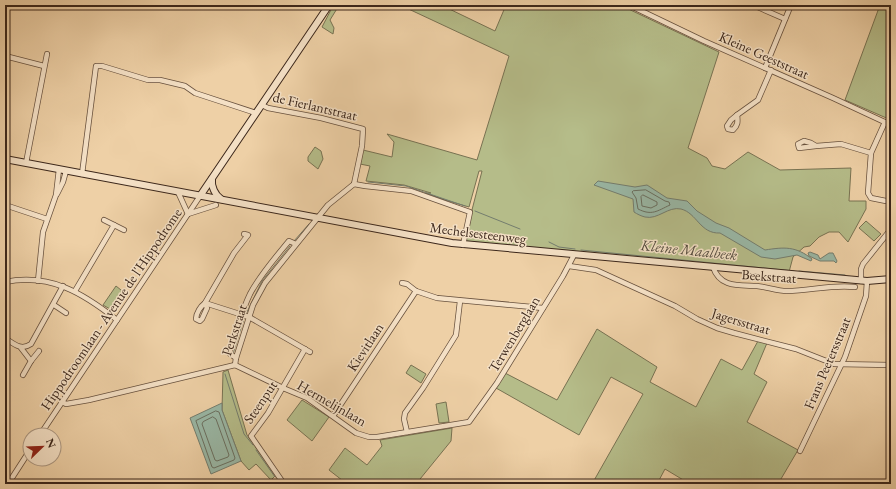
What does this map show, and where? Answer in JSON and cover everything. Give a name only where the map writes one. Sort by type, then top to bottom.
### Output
[{"type":"main road","points":[[200,196],[329,5]]},
{"type":"main road","name":"Mechelsesteenweg","points":[[5,159],[463,245],[755,271],[781,276],[818,280],[839,279],[864,281],[891,279]]},
{"type":"main road","points":[[212,178],[212,186],[216,195],[226,200]]},
{"type":"street","name":"Kleine Geeststraat","points":[[629,5],[704,41],[891,125]]},
{"type":"street","points":[[753,5],[785,19]]},
{"type":"street","points":[[765,68],[791,5]]},
{"type":"street","points":[[26,163],[47,54]]},
{"type":"street","points":[[5,56],[44,66]]},
{"type":"street","points":[[82,174],[96,66],[102,66],[148,80],[160,80],[186,86],[195,93],[256,113]]},
{"type":"street","points":[[737,115],[758,100],[771,70]]},
{"type":"street","name":"de Fierlantstraat","points":[[262,105],[268,108],[321,118],[363,129],[362,146],[354,184]]},
{"type":"street","points":[[885,122],[871,153],[868,193],[869,196],[891,202]]},
{"type":"street","points":[[816,146],[841,144],[871,153]]},
{"type":"street","points":[[38,281],[43,232],[56,195],[63,182],[62,170]]},
{"type":"street","points":[[354,184],[411,191],[470,212],[463,245]]},
{"type":"street","name":"Perkstraat","points":[[62,402],[66,404],[89,400],[235,365],[249,318],[265,282],[330,203],[354,184]]},
{"type":"street","points":[[178,192],[188,214],[216,205]]},
{"type":"street","name":"Hippodroomlaan - Avenue de l'Hippodrome","points":[[45,427],[200,196]]},
{"type":"street","points":[[5,205],[47,219]]},
{"type":"street","points":[[104,220],[124,230]]},
{"type":"street","points":[[75,291],[114,225]]},
{"type":"street","name":"Frans Peetersstraat","points":[[800,451],[841,364],[866,296],[861,269],[863,264],[891,229]]},
{"type":"street","points":[[244,234],[248,235],[234,253],[205,303],[249,318],[310,352]]},
{"type":"street","points":[[236,358],[229,353],[241,315],[250,295],[271,263],[289,242],[296,244]]},
{"type":"street","name":"Terwenberglaan","points":[[470,422],[497,383],[569,266],[574,255]]},
{"type":"street","name":"Jagersstraat","points":[[569,266],[591,268],[596,270],[717,328],[796,348],[834,364],[891,366]]},
{"type":"street","name":"Beekstraat","points":[[713,268],[716,276],[727,283],[735,285],[759,286],[789,291],[840,286],[855,287]]},
{"type":"street","points":[[5,282],[23,280],[38,281],[63,286],[92,301],[117,320]]},
{"type":"street","points":[[402,284],[407,284],[416,291],[437,298],[543,308]]},
{"type":"street","points":[[21,348],[28,346],[34,341],[63,286]]},
{"type":"street","name":"Kievitlaan","points":[[333,416],[416,291]]},
{"type":"street","points":[[406,432],[404,419],[406,413],[456,334],[460,301]]},
{"type":"street","points":[[54,305],[66,313]]},
{"type":"street","points":[[5,338],[21,348],[31,361]]},
{"type":"street","name":"Steenput","points":[[284,484],[250,436],[268,413],[305,349]]},
{"type":"street","points":[[23,375],[39,351]]},
{"type":"street","name":"Hermelijnlaan","points":[[235,365],[307,398],[356,434],[377,437],[470,422]]},
{"type":"street","points":[[47,414],[52,417]]},
{"type":"street","points":[[8,484],[22,462]]},
{"type":"green space","points":[[337,5],[338,7],[330,20],[334,28],[333,34],[322,27],[333,6]]},
{"type":"green space","points":[[400,5],[441,5],[495,31],[506,5],[620,5],[719,52],[688,148],[707,158],[712,166],[725,169],[748,152],[780,170],[851,168],[849,201],[866,201],[866,209],[848,242],[839,232],[829,232],[819,237],[810,246],[804,247],[793,257],[789,272],[464,241],[482,171],[479,171],[469,207],[404,185],[366,181],[370,166],[360,164],[363,150],[392,157],[394,142],[387,134],[477,160],[509,56]]},
{"type":"green space","points":[[880,5],[891,5],[891,120],[845,100]]},
{"type":"green space","points":[[315,147],[321,151],[323,159],[318,169],[308,161],[308,157]]},
{"type":"green space","points":[[866,221],[881,234],[874,241],[859,228]]},
{"type":"green space","points":[[116,286],[126,294],[115,309],[111,307],[110,309],[103,305]]},
{"type":"green space","points":[[597,329],[657,367],[650,382],[696,407],[721,359],[742,370],[758,341],[767,343],[754,374],[767,382],[747,422],[798,450],[778,484],[690,484],[665,469],[657,484],[592,484],[643,394],[611,377],[579,435],[496,388],[505,373],[557,400]]},
{"type":"green space","points":[[411,365],[426,374],[421,383],[406,373]]},
{"type":"green space","points":[[228,370],[247,435],[276,475],[271,480],[256,464],[249,470],[241,461],[222,410],[223,372]]},
{"type":"green space","points":[[302,400],[329,417],[312,441],[287,420]]},
{"type":"green space","points":[[446,402],[449,422],[439,423],[436,404]]},
{"type":"green space","points":[[452,428],[451,441],[416,484],[347,484],[329,470],[345,448],[367,465],[382,446],[380,440]]},
{"type":"water","points":[[598,181],[635,187],[647,185],[667,198],[687,201],[697,211],[716,223],[729,228],[765,250],[790,248],[801,252],[812,259],[811,261],[797,255],[775,259],[761,257],[720,233],[713,232],[703,227],[691,215],[681,209],[672,209],[654,217],[642,216],[634,212],[633,199],[594,185]]},
{"type":"water","points":[[810,252],[818,255],[820,259],[829,253],[833,253],[837,261],[836,263],[834,261],[820,261],[809,256],[808,253]]},
{"type":"water","points":[[222,403],[222,410],[241,461],[211,474],[190,418]]},
{"type":"waterway","points":[[368,182],[406,186],[465,206]]},
{"type":"waterway","points":[[475,211],[520,229]]},
{"type":"waterway","points":[[294,241],[309,224]]},
{"type":"waterway","name":"Kleine Maalbeek","points":[[549,242],[559,247],[575,249]]},
{"type":"waterway","points":[[246,314],[262,281],[290,246]]},
{"type":"waterway","name":"Kleine Maalbeek","points":[[581,250],[794,271]]},
{"type":"waterway","name":"Kleine Maalbeek","points":[[799,271],[845,275]]},
{"type":"waterway","points":[[233,354],[244,319]]},
{"type":"waterway","points":[[225,374],[244,434],[253,445]]},
{"type":"waterway","points":[[256,450],[275,477]]}]
